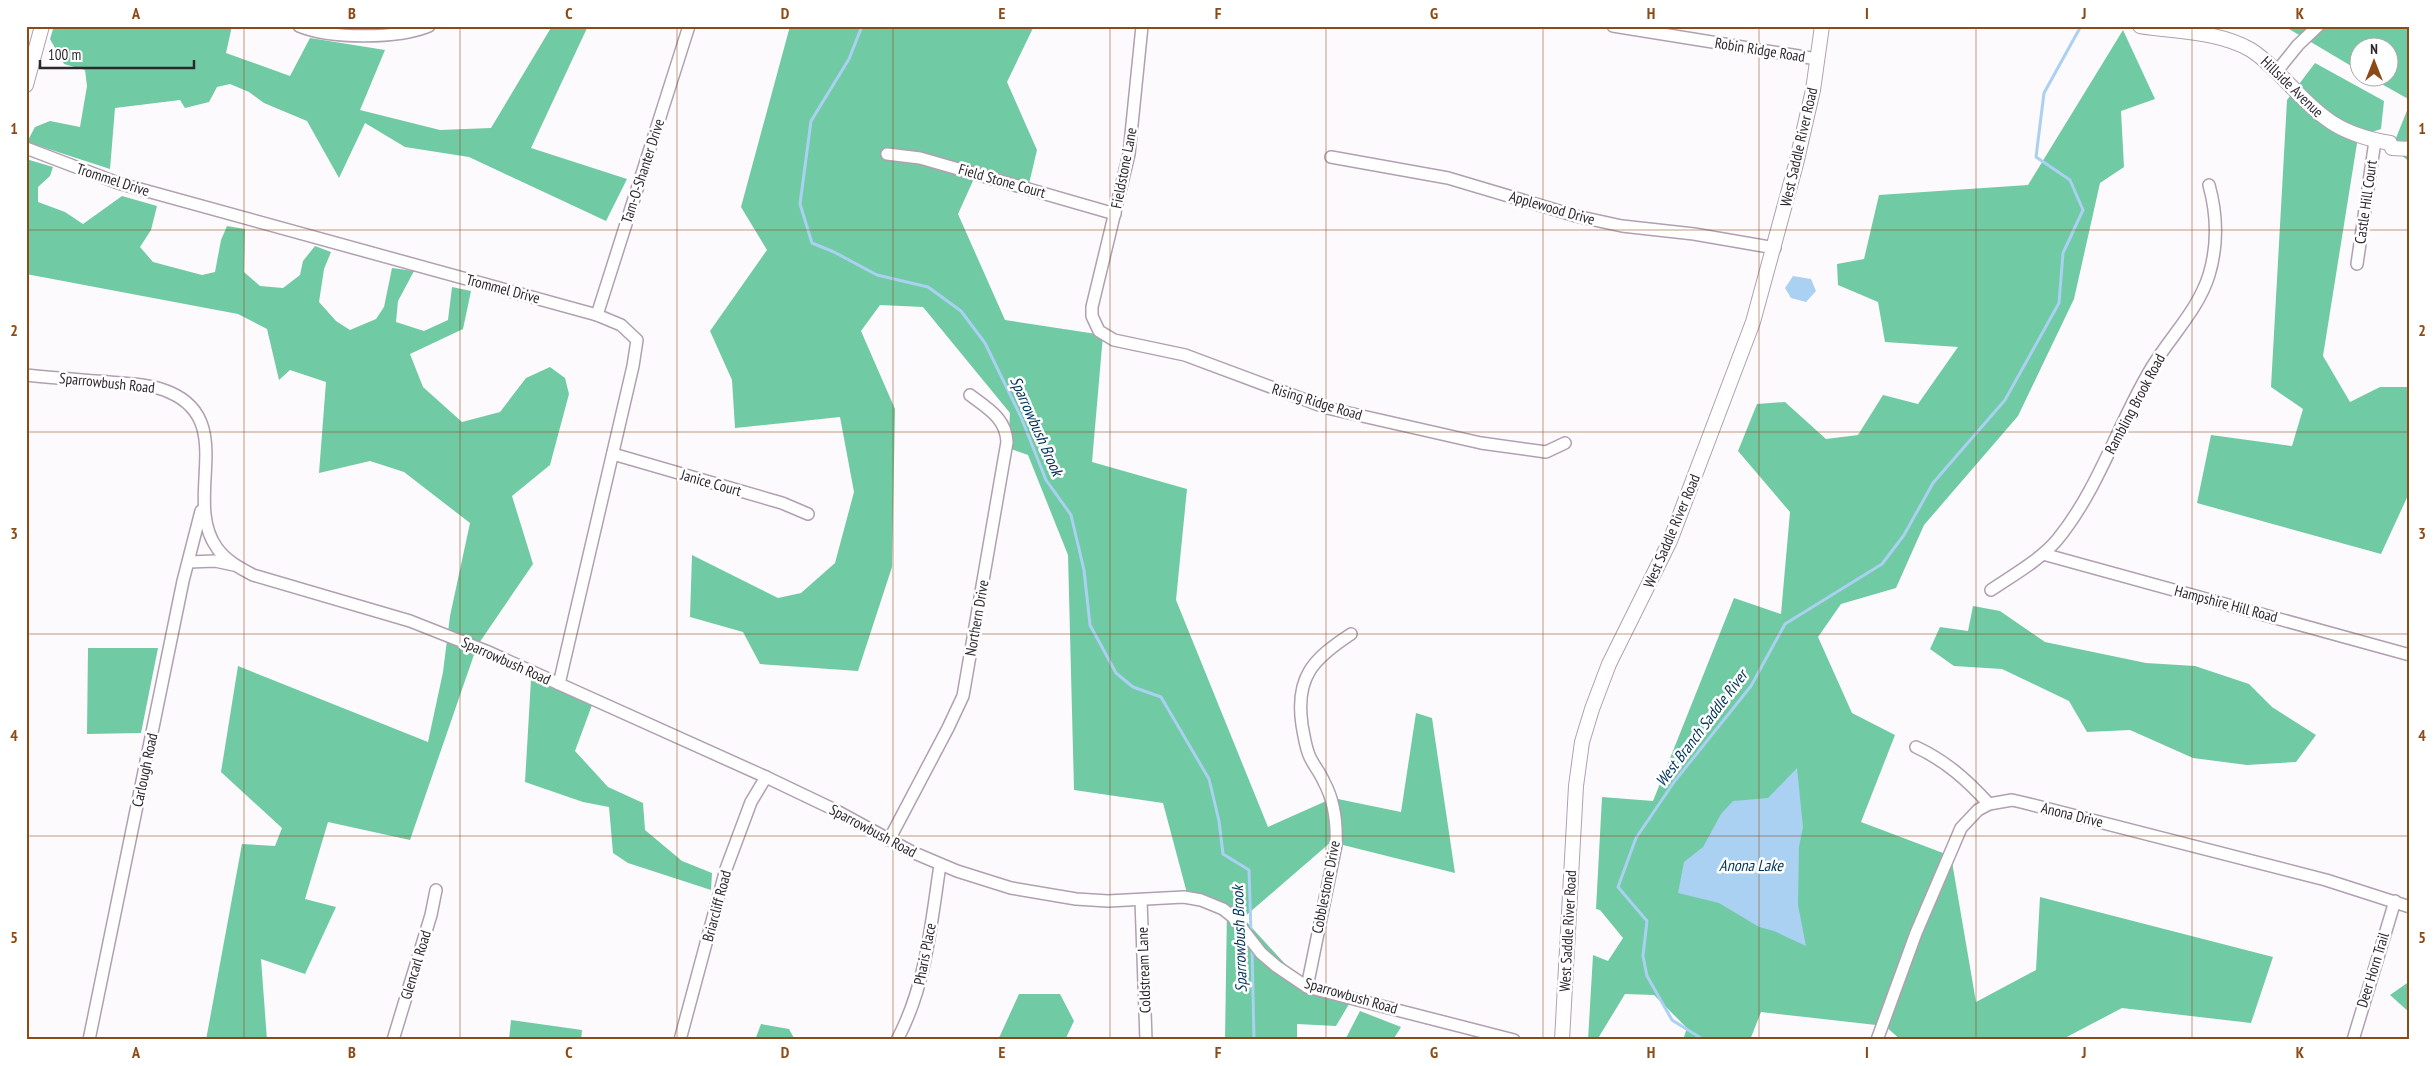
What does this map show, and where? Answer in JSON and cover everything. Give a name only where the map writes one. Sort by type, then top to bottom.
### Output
[{"type":"street","points":[[26,85],[42,26]]},
{"type":"street","points":[[299,26],[321,32],[386,36],[408,34],[429,26]]},
{"type":"street","name":"Tam-O-Shanter Drive","points":[[597,315],[631,209],[644,176],[688,26]]},
{"type":"street","name":"Fieldstone Lane","points":[[1092,307],[1130,154],[1142,26]]},
{"type":"street","name":"Robin Ridge Road","points":[[1613,26],[1817,59]]},
{"type":"street","name":"West Saddle River Road","points":[[1562,1040],[1576,786],[1579,756],[1584,733],[1609,664],[1670,541],[1746,341],[1775,248],[1804,129],[1822,26]]},
{"type":"street","name":"Hillside Avenue","points":[[2140,26],[2235,42],[2262,56],[2331,123],[2346,132],[2375,141],[2390,143],[2392,148],[2410,149]]},
{"type":"street","points":[[2277,72],[2298,45],[2318,26]]},
{"type":"street","name":"Castle Hill Court","points":[[2357,264],[2375,141]]},
{"type":"street","name":"Trommel Drive","points":[[26,148],[118,183],[597,315],[621,326],[636,340],[633,366],[558,684]]},
{"type":"street","name":"Field Stone Court","points":[[887,154],[920,158],[1115,214]]},
{"type":"street","name":"Applewood Drive","points":[[1330,157],[1448,178],[1576,216],[1622,226],[1694,234],[1775,248]]},
{"type":"street","name":"Rambling Brook Road","points":[[1991,590],[2043,554],[2067,527],[2087,494],[2152,367],[2202,294],[2209,274],[2216,236],[2215,211],[2209,185]]},
{"type":"street","name":"Rising Ridge Road","points":[[1092,307],[1094,324],[1099,331],[1114,340],[1185,355],[1327,408],[1481,443],[1546,452],[1565,444]]},
{"type":"street","name":"Sparrowbush Road","points":[[26,375],[159,388],[183,400],[199,420],[207,444],[203,502],[210,537],[218,549],[234,565]]},
{"type":"street","name":"Northern Drive","points":[[889,840],[963,696],[972,649],[1007,442],[1006,433],[999,418],[970,395]]},
{"type":"street","name":"Janice Court","points":[[613,454],[782,503],[808,514]]},
{"type":"street","name":"Carlough Road","points":[[89,1040],[203,502]]},
{"type":"street","name":"Hampshire Hill Road","points":[[2043,554],[2410,655]]},
{"type":"street","name":"Sparrowbush Road","points":[[189,562],[215,561],[234,565],[276,583],[410,621],[486,651],[766,777],[940,864],[980,879],[1044,894],[1108,901],[1184,897],[1201,900],[1223,909],[1246,931],[1257,948],[1276,966],[1307,987],[1514,1040]]},
{"type":"street","name":"Cobblestone Drive","points":[[1307,987],[1337,830],[1331,797],[1309,754],[1299,708],[1306,676],[1313,664],[1333,646],[1351,634]]},
{"type":"street","points":[[1916,747],[1948,765],[1965,778],[1989,804]]},
{"type":"street","name":"Briarcliff Road","points":[[680,1040],[729,860],[751,802],[766,777]]},
{"type":"street","name":"Anona Drive","points":[[1877,1040],[1916,933],[1961,828],[1978,810],[1989,804],[2012,800],[2026,803],[2326,880],[2410,907]]},
{"type":"street","name":"Pharis Place","points":[[897,1040],[910,1013],[925,963],[940,864]]},
{"type":"street","name":"Glencarl Road","points":[[392,1040],[432,915],[436,890]]},
{"type":"street","name":"Coldstream Lane","points":[[1141,900],[1146,1040]]},
{"type":"street","name":"Deer Horn Trail","points":[[2352,1040],[2395,901]]},
{"type":"green space","points":[[54,26],[232,26],[226,53],[290,76],[310,38],[385,50],[360,110],[440,130],[491,128],[552,26],[588,26],[531,148],[627,179],[606,221],[469,157],[405,147],[365,123],[339,178],[307,121],[264,103],[249,92],[230,84],[217,87],[209,102],[185,108],[180,100],[115,108],[110,169],[27,142],[35,127],[50,121],[80,127],[87,86],[85,70],[64,64],[50,39]]},
{"type":"green space","points":[[790,26],[1034,26],[1007,82],[1037,150],[1028,188],[977,172],[958,214],[1005,320],[1103,335],[1092,462],[1187,489],[1176,600],[1268,827],[1333,798],[1401,812],[1416,713],[1432,718],[1455,873],[1331,842],[1243,918],[1309,990],[1352,999],[1336,1026],[1297,1024],[1297,1040],[1225,1040],[1227,908],[1188,897],[1163,803],[1074,790],[1068,555],[1028,455],[1008,448],[1010,413],[923,307],[880,305],[861,331],[895,409],[892,567],[858,671],[760,664],[743,632],[690,617],[692,555],[778,598],[801,593],[835,563],[854,492],[840,417],[735,428],[732,380],[710,331],[767,250],[741,207]]},
{"type":"green space","points":[[2284,26],[2410,26],[2410,100],[2389,88],[2398,88],[2398,38],[2348,38],[2348,64]]},
{"type":"green space","points":[[2123,30],[2155,99],[2121,111],[2124,167],[2100,183],[2074,299],[2018,416],[1924,525],[1896,588],[1841,604],[1818,637],[1852,713],[1895,735],[1861,822],[1951,856],[1976,1002],[2036,970],[2040,897],[2273,957],[2251,1023],[2122,1008],[2061,1040],[1901,1040],[1885,1026],[1761,1012],[1750,1040],[1683,1040],[1687,1028],[1654,995],[1625,994],[1597,1040],[1588,1040],[1593,955],[1608,961],[1623,938],[1600,910],[1596,909],[1602,797],[1653,801],[1734,598],[1781,614],[1790,512],[1738,451],[1757,404],[1785,402],[1826,439],[1858,435],[1883,395],[1918,404],[1958,347],[1885,342],[1878,302],[1838,285],[1837,264],[1864,259],[1879,195],[2028,185]]},
{"type":"green space","points":[[2315,63],[2348,81],[2348,88],[2360,88],[2384,101],[2381,129],[2358,137],[2323,356],[2350,402],[2380,387],[2410,387],[2410,491],[2381,554],[2197,503],[2211,435],[2292,446],[2303,409],[2271,387],[2287,100]]},
{"type":"green space","points":[[2408,108],[2410,108],[2410,162],[2392,148]]},
{"type":"green space","points":[[26,159],[53,167],[50,176],[38,187],[38,202],[65,212],[83,224],[122,196],[157,206],[151,230],[140,247],[153,262],[202,275],[215,272],[221,240],[227,226],[245,229],[244,272],[260,286],[283,288],[300,275],[303,261],[315,246],[331,252],[324,269],[319,302],[336,321],[350,330],[376,319],[384,307],[392,268],[414,271],[398,301],[396,322],[424,331],[448,320],[452,287],[471,291],[463,329],[410,354],[423,387],[462,422],[500,412],[526,378],[550,367],[565,378],[569,394],[550,465],[512,496],[533,564],[477,646],[410,840],[328,822],[305,899],[336,907],[305,974],[261,959],[267,1040],[206,1040],[242,844],[275,846],[282,828],[221,772],[238,666],[428,742],[443,672],[450,616],[470,523],[404,472],[370,461],[319,473],[326,382],[290,370],[279,380],[267,329],[238,314],[26,274]]},
{"type":"green space","points":[[1973,606],[2000,611],[2045,642],[2146,663],[2195,666],[2249,684],[2272,707],[2316,735],[2296,762],[2247,765],[2193,758],[2130,730],[2087,732],[2069,701],[2002,669],[1954,666],[1930,649],[1940,627],[1968,631]]},
{"type":"green space","points":[[88,648],[158,648],[141,733],[87,734]]},
{"type":"green space","points":[[531,679],[592,705],[575,751],[608,787],[643,803],[645,830],[682,861],[712,873],[711,890],[628,863],[613,853],[609,807],[583,802],[525,782]]},
{"type":"green space","points":[[2410,981],[2410,1013],[2390,995]]},
{"type":"green space","points":[[1019,994],[1060,994],[1074,1021],[1065,1040],[998,1040]]},
{"type":"green space","points":[[1360,1011],[1401,1027],[1393,1040],[1345,1040]]},
{"type":"green space","points":[[511,1020],[582,1030],[581,1040],[509,1040]]},
{"type":"green space","points":[[761,1024],[789,1029],[795,1040],[755,1040]]},
{"type":"water","points":[[1793,276],[1811,279],[1816,291],[1806,302],[1791,298],[1785,288]]},
{"type":"water","name":"Anona Lake","points":[[1797,768],[1803,827],[1799,847],[1798,905],[1806,946],[1774,931],[1759,927],[1719,903],[1678,893],[1684,862],[1703,847],[1721,814],[1733,801],[1768,798]]},
{"type":"waterway","name":"Sparrowbush Brook","points":[[862,26],[849,59],[811,121],[800,204],[812,243],[834,252],[877,275],[928,287],[961,311],[985,343],[1021,417],[1046,480],[1071,515],[1084,570],[1090,625],[1116,673],[1133,687],[1161,697],[1209,779],[1219,821],[1223,854],[1249,870],[1251,934]]},
{"type":"waterway","name":"West Branch Saddle River","points":[[1704,1040],[1672,1020],[1647,976],[1643,956],[1647,921],[1618,887],[1636,838],[1674,782],[1751,686],[1785,624],[1882,564],[1904,535],[1933,483],[2005,400],[2059,303],[2063,253],[2083,210],[2070,180],[2036,157],[2044,93],[2081,26]]},
{"type":"waterway","name":"Sparrowbush Brook","points":[[1252,948],[1254,1040]]}]
